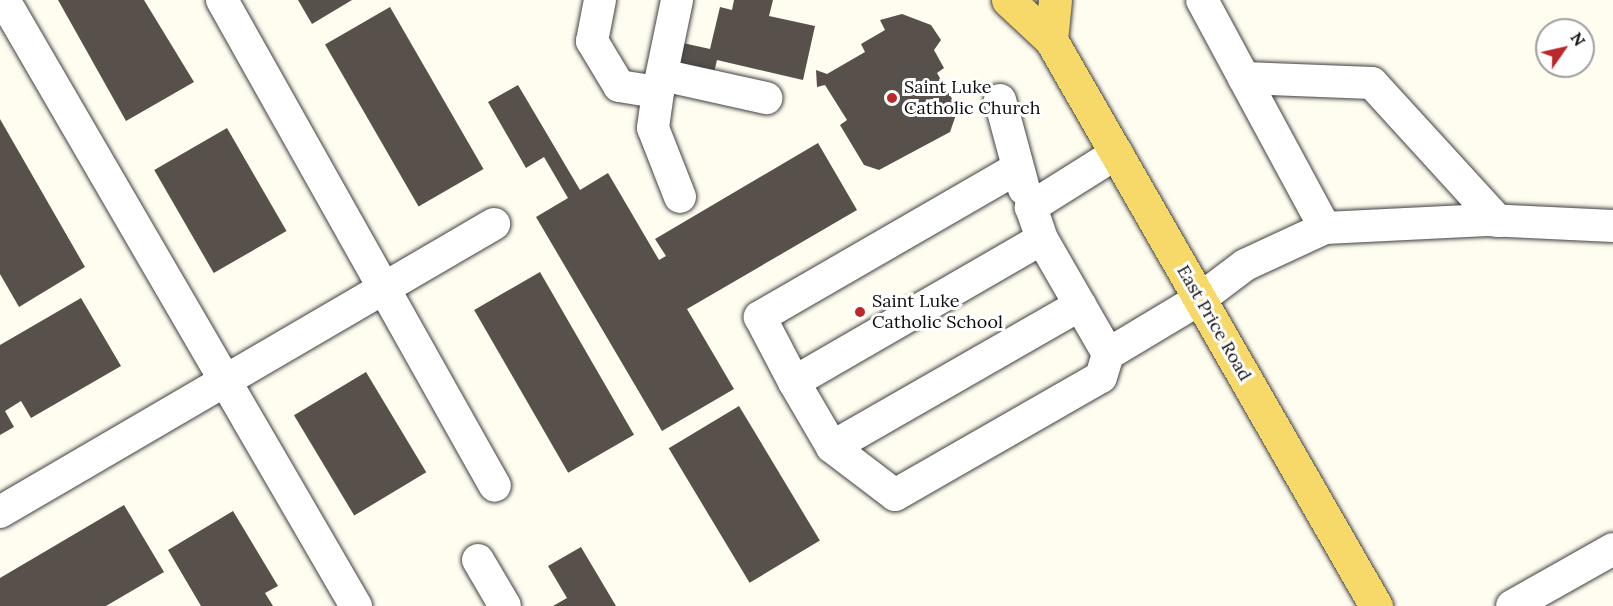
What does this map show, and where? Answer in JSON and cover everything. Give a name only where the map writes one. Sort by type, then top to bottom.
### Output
[{"type":"main road","name":"East Price Road","points":[[1008,0],[1052,40],[1376,606]]},
{"type":"main road","points":[[1052,40],[1054,0]]},
{"type":"street","points":[[4,0],[356,606]]},
{"type":"street","points":[[222,0],[495,486]]},
{"type":"street","points":[[600,0],[592,41],[619,86],[660,84],[766,98]]},
{"type":"street","points":[[677,0],[653,128],[680,197]]},
{"type":"street","points":[[1202,0],[1325,228]]},
{"type":"street","points":[[1244,78],[1372,84],[1498,221]]},
{"type":"street","points":[[1000,100],[1016,169],[1042,239],[1108,354]]},
{"type":"street","points":[[1031,207],[1117,153]]},
{"type":"street","points":[[1016,169],[760,317],[832,447],[895,495],[1101,377],[1108,354],[1200,299],[1245,265],[1325,228],[1498,221],[1613,226]]},
{"type":"street","points":[[0,512],[225,384],[494,224]]},
{"type":"street","points":[[794,382],[1042,239]]},
{"type":"street","points":[[832,447],[1080,305]]},
{"type":"street","points":[[1512,606],[1613,549]]},
{"type":"street","points":[[478,560],[505,606]]},
{"type":"building","points":[[58,0],[144,0],[194,82],[126,121]]},
{"type":"building","points":[[298,0],[352,0],[312,24]]},
{"type":"building","points":[[734,0],[773,0],[769,16],[815,26],[803,80],[717,60],[713,77],[677,68],[683,43],[710,49],[720,7],[732,10]]},
{"type":"building","points":[[390,7],[484,169],[419,206],[325,44]]},
{"type":"building","name":"Saint Luke Catholic Church","points":[[902,14],[931,25],[941,40],[934,50],[944,68],[937,73],[958,109],[950,132],[879,170],[864,165],[840,125],[847,120],[825,85],[817,87],[816,70],[827,74],[865,52],[861,44],[885,30],[880,20]]},
{"type":"building","points":[[518,85],[580,190],[608,173],[659,260],[666,256],[655,239],[818,143],[857,210],[687,309],[734,389],[662,431],[536,217],[568,198],[544,157],[526,168],[488,102]]},
{"type":"building","points":[[0,119],[85,267],[19,307],[0,274]]},
{"type":"building","points":[[227,128],[286,231],[214,273],[154,170]]},
{"type":"building","points":[[540,272],[634,435],[568,473],[474,310]]},
{"type":"building","points":[[81,298],[121,366],[31,418],[21,401],[5,411],[14,427],[0,435],[0,345]]},
{"type":"building","points":[[366,372],[426,472],[354,516],[294,415]]},
{"type":"building","points":[[739,406],[820,541],[750,583],[669,448]]},
{"type":"building","points":[[124,505],[164,572],[106,606],[0,606],[0,578]]},
{"type":"building","points":[[233,511],[278,586],[265,593],[273,606],[201,606],[168,550]]},
{"type":"building","points":[[581,547],[616,606],[553,606],[567,598],[548,566]]},
{"type":"place","name":"Saint Luke Catholic Church","points":[[892,98]]},
{"type":"place","name":"Saint Luke Catholic School","points":[[860,312]]}]
